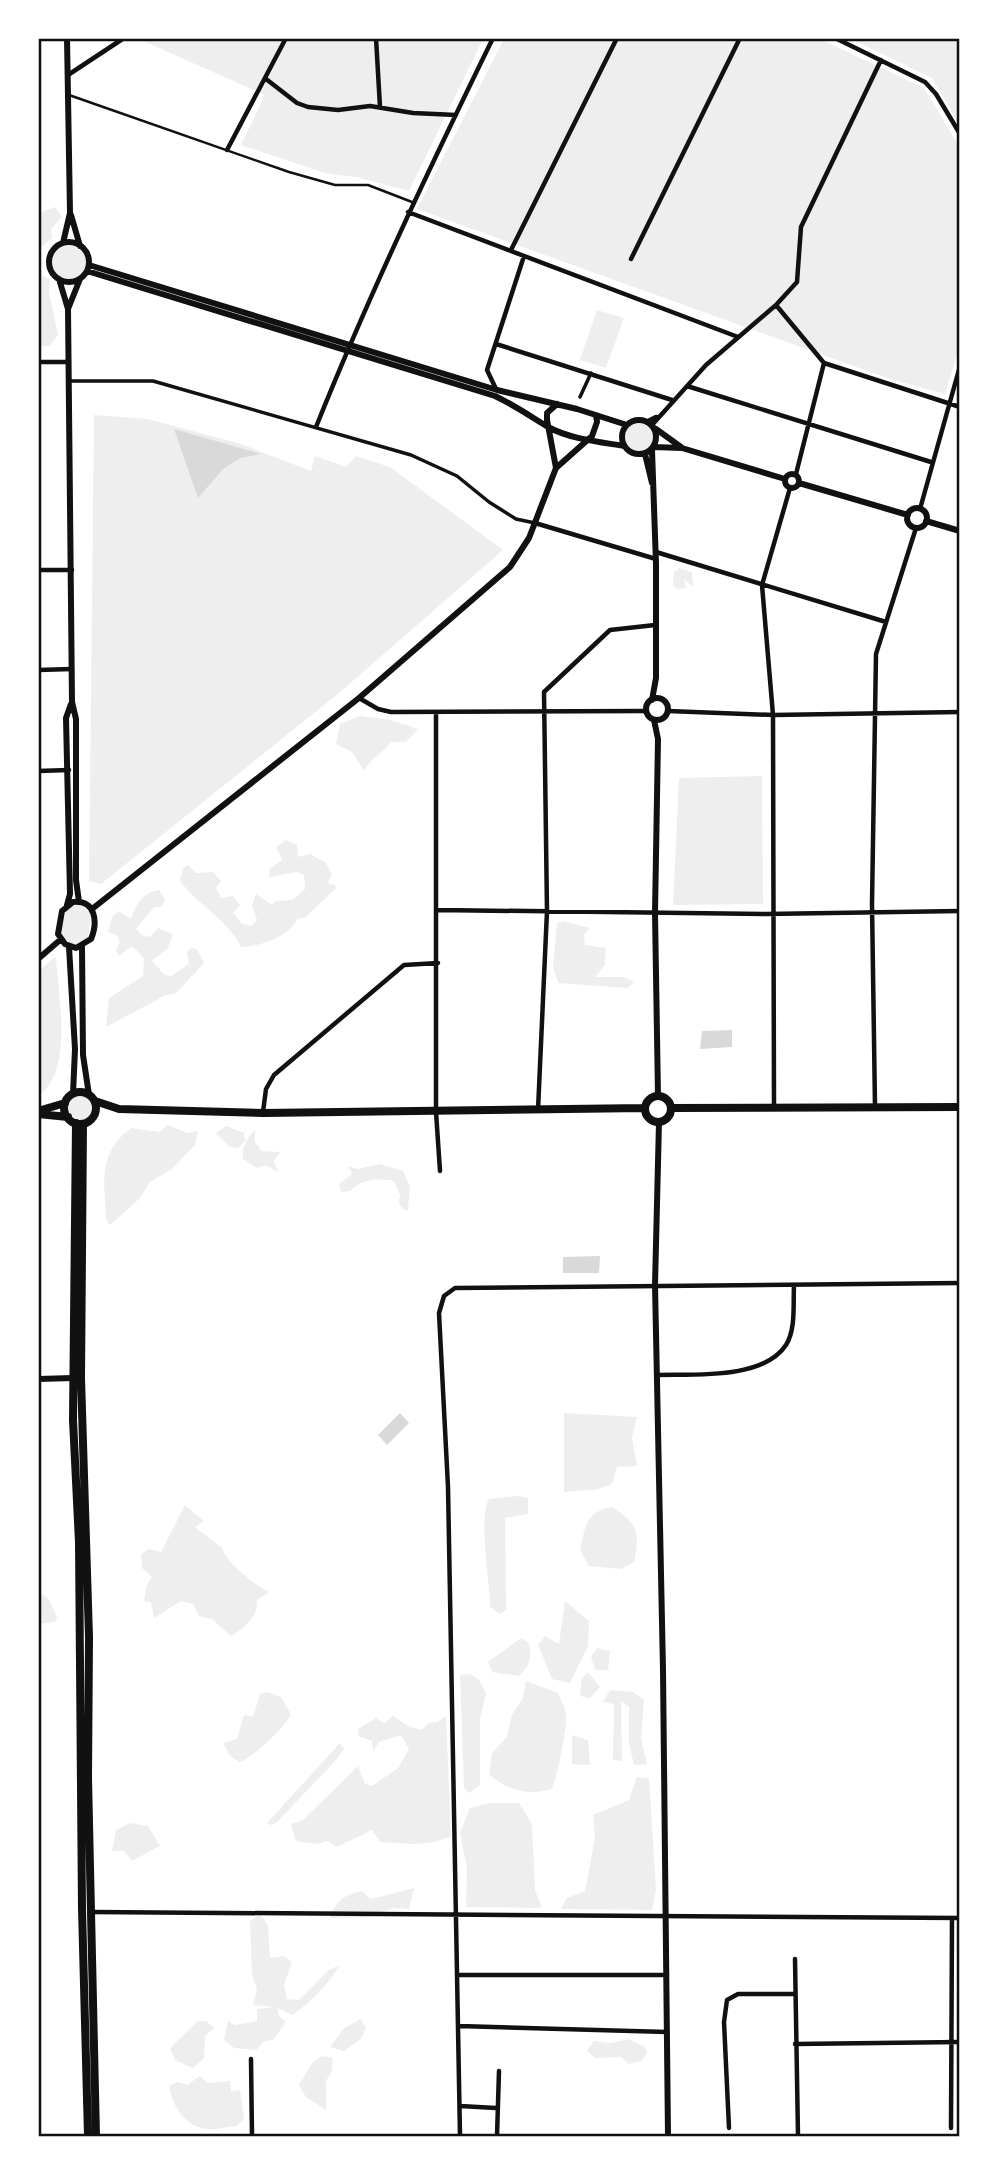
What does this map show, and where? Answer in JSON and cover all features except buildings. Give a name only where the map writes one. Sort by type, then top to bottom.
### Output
[{"type":"highway","points":[[38,1112],[65,1103],[73,1094],[119,1109]]},
{"type":"highway","points":[[658,1096],[667,1100],[671,1108],[667,1117],[659,1122],[647,1116],[645,1108],[649,1099],[658,1096]]},
{"type":"highway","points":[[92,1098],[94,1114]]},
{"type":"highway","points":[[65,1103],[68,1117]]},
{"type":"highway","points":[[671,1108],[960,1107]]},
{"type":"highway","points":[[80,1123],[94,1114],[119,1109],[263,1113],[645,1108]]},
{"type":"highway","points":[[38,1112],[68,1117],[80,1123]]},
{"type":"highway","points":[[80,1123],[73,1279],[89,1637],[88,1778],[96,2137]]},
{"type":"highway","points":[[80,1123],[83,1280],[77,1378],[82,1921],[88,2137]]},
{"type":"highway","points":[[73,1279],[83,1280]]},
{"type":"main road","points":[[67,38],[71,213],[80,246],[88,256],[88,268],[80,279],[68,309]]},
{"type":"main road","points":[[71,213],[63,243],[52,251],[49,263],[59,279],[68,309],[72,702],[76,719],[76,880],[79,901]]},
{"type":"main road","points":[[63,243],[80,246]]},
{"type":"main road","points":[[88,268],[496,393],[557,404],[627,425]]},
{"type":"main road","points":[[59,279],[69,282],[80,279]]},
{"type":"main road","points":[[496,393],[550,428],[586,439],[624,446],[629,451],[645,454],[653,448],[682,448],[785,479],[790,488],[799,483],[908,515]]},
{"type":"main road","points":[[556,468],[547,413],[557,404]]},
{"type":"main road","points":[[92,909],[359,698],[510,567],[522,552],[556,468],[596,429],[596,415]]},
{"type":"main road","points":[[624,446],[622,435],[631,422],[651,425],[682,448]]},
{"type":"main road","points":[[651,425],[657,438],[653,448],[656,678],[652,700],[646,710],[654,720],[658,739],[655,913],[658,1096]]},
{"type":"main road","points":[[645,454],[654,488]]},
{"type":"main road","points":[[785,479],[788,475],[796,474],[799,483]]},
{"type":"main road","points":[[908,515],[913,510],[920,509],[925,513],[926,521]]},
{"type":"main road","points":[[908,515],[910,525],[916,528],[926,521]]},
{"type":"main road","points":[[926,521],[960,531]]},
{"type":"main road","points":[[656,678],[668,711],[658,739]]},
{"type":"main road","points":[[652,700],[663,700]]},
{"type":"main road","points":[[72,702],[66,718],[70,894],[59,919],[60,940],[69,947],[82,947]]},
{"type":"main road","points":[[654,720],[663,719]]},
{"type":"main road","points":[[79,901],[92,909]]},
{"type":"main road","points":[[67,905],[79,901]]},
{"type":"main road","points":[[92,909],[93,933],[82,947],[83,1055],[92,1098]]},
{"type":"main road","points":[[38,959],[60,940]]},
{"type":"main road","points":[[69,947],[75,1049],[73,1094]]},
{"type":"main road","points":[[659,1122],[655,1285],[668,2137]]},
{"type":"main road","points":[[38,1379],[77,1378]]},
{"type":"street","points":[[68,75],[124,38]]},
{"type":"street","points":[[227,150],[286,38]]},
{"type":"street","points":[[376,38],[380,107]]},
{"type":"street","points":[[316,427],[412,202],[493,38]]},
{"type":"street","points":[[511,250],[617,38]]},
{"type":"street","points":[[631,259],[740,38]]},
{"type":"street","points":[[835,38],[932,87],[960,134]]},
{"type":"street","points":[[651,425],[687,386],[776,305],[797,282],[801,227],[881,60]]},
{"type":"street","points":[[266,79],[297,103],[308,107],[338,110],[380,107],[413,113],[456,115]]},
{"type":"street","points":[[408,212],[738,337]]},
{"type":"street","points":[[496,393],[487,370],[524,256]]},
{"type":"street","points":[[776,305],[824,363],[960,407]]},
{"type":"street","points":[[496,344],[673,401]]},
{"type":"street","points":[[38,362],[69,362]]},
{"type":"street","points":[[796,474],[824,363]]},
{"type":"street","points":[[920,509],[960,366]]},
{"type":"street","points":[[580,397],[591,373]]},
{"type":"street","points":[[70,382],[153,381],[316,427],[443,467],[516,519],[656,555],[886,622]]},
{"type":"street","points":[[687,386],[931,462]]},
{"type":"street","points":[[774,1108],[773,715],[762,585],[790,488]]},
{"type":"street","points":[[875,1107],[872,911],[876,654],[916,528]]},
{"type":"street","points":[[38,570],[72,570]]},
{"type":"street","points":[[538,1110],[547,911],[544,692],[610,630],[621,626],[655,625]]},
{"type":"street","points":[[38,670],[72,669]]},
{"type":"street","points":[[359,698],[366,704],[391,712],[544,713],[646,710]]},
{"type":"street","points":[[668,711],[773,715],[960,712]]},
{"type":"street","points":[[436,712],[436,1112],[440,1171]]},
{"type":"street","points":[[38,771],[76,770]]},
{"type":"street","points":[[438,910],[655,913],[960,911]]},
{"type":"street","points":[[263,1113],[269,1081],[284,1067],[404,965],[409,962],[438,963]]},
{"type":"street","points":[[460,2137],[449,1500],[440,1303],[444,1296],[455,1288],[960,1283]]},
{"type":"street","points":[[657,1375],[730,1373],[772,1358],[786,1344],[791,1332],[794,1286]]},
{"type":"street","points":[[92,1912],[960,1918]]},
{"type":"street","points":[[951,2128],[952,1918]]},
{"type":"street","points":[[795,1959],[798,2137]]},
{"type":"street","points":[[458,1975],[667,1975]]},
{"type":"street","points":[[729,2128],[724,2022],[727,2000],[738,1994],[795,1994]]},
{"type":"street","points":[[459,2026],[667,2032]]},
{"type":"street","points":[[796,2044],[960,2042]]},
{"type":"street","points":[[251,2059],[251,2137]]},
{"type":"street","points":[[497,2137],[499,2071]]},
{"type":"street","points":[[460,2106],[496,2108]]},
{"type":"lane","points":[[69,95],[335,185],[368,185],[412,202]]},
{"type":"shaded area","points":[[139,39],[483,39],[409,191],[356,177],[328,174],[241,145],[265,95]]},
{"type":"shaded area","points":[[504,39],[820,39],[924,88],[959,146],[959,349],[945,394],[887,378],[417,209]]},
{"type":"shaded area","points":[[851,39],[959,39],[959,124],[932,78]]},
{"type":"shaded area","points":[[55,207],[62,217],[51,229],[52,238],[42,246],[39,243],[39,213]]},
{"type":"shaded area","points":[[69,244],[81,250],[87,262],[81,274],[69,280],[57,274],[51,262],[57,250]]},
{"type":"shaded area","points":[[42,275],[50,280],[49,292],[58,335],[50,346],[39,346],[38,277]]},
{"type":"shaded area","points":[[597,310],[624,318],[606,368],[580,360]]},
{"type":"shaded area","points":[[94,415],[148,419],[241,444],[311,471],[315,456],[346,467],[356,456],[390,467],[503,550],[339,693],[101,884],[89,881]]},
{"type":"shaded area","points":[[640,422],[646,423],[654,431],[654,443],[646,451],[640,452],[634,451],[626,443],[625,437],[626,431],[634,423]]},
{"type":"shaded area","points":[[174,429],[261,454],[240,458],[223,469],[198,498]]},
{"type":"shaded area","points":[[679,568],[692,572],[693,587],[684,579],[686,588],[677,589],[673,585],[674,572]]},
{"type":"shaded area","points":[[360,716],[391,720],[418,729],[406,742],[391,742],[364,771],[352,752],[336,744],[340,724]]},
{"type":"shaded area","points":[[762,776],[763,904],[673,905],[679,778]]},
{"type":"shaded area","points":[[286,840],[297,845],[298,857],[310,854],[326,863],[332,875],[328,883],[336,888],[306,917],[298,919],[280,936],[265,943],[241,947],[229,929],[180,881],[183,868],[188,865],[196,873],[213,872],[221,881],[216,888],[221,898],[233,896],[240,905],[233,913],[242,924],[251,926],[257,920],[252,906],[256,894],[272,905],[276,901],[293,900],[305,889],[304,875],[297,872],[269,877],[269,869],[282,860],[276,847]]},
{"type":"shaded area","points":[[159,890],[165,900],[161,907],[154,907],[136,929],[142,935],[150,937],[158,928],[173,934],[168,948],[152,961],[165,975],[171,976],[189,964],[187,952],[191,948],[197,949],[204,963],[175,994],[166,995],[106,1027],[109,998],[143,976],[144,958],[132,946],[119,956],[116,950],[120,942],[117,935],[108,932],[112,917],[118,911],[131,919],[141,900]]},
{"type":"shaded area","points":[[78,903],[91,917],[88,938],[74,945],[64,938],[61,931],[66,910]]},
{"type":"shaded area","points":[[563,921],[590,928],[584,934],[585,945],[606,948],[605,965],[595,977],[624,977],[634,982],[627,988],[558,983],[553,967],[557,923]]},
{"type":"shaded area","points":[[56,958],[61,1012],[60,1051],[57,1069],[50,1084],[39,1095],[39,971]]},
{"type":"shaded area","points":[[732,1030],[732,1047],[700,1049],[702,1031]]},
{"type":"shaded area","points":[[80,1093],[90,1097],[94,1107],[90,1117],[80,1121],[70,1117],[66,1107],[70,1097]]},
{"type":"shaded area","points":[[168,1125],[187,1133],[198,1131],[195,1145],[172,1169],[150,1182],[139,1199],[110,1225],[106,1219],[104,1180],[113,1147],[131,1128],[159,1132]]},
{"type":"shaded area","points":[[226,1126],[244,1133],[245,1141],[238,1148],[230,1147],[216,1133]]},
{"type":"shaded area","points":[[255,1130],[255,1142],[262,1151],[280,1152],[274,1161],[278,1172],[266,1165],[257,1168],[243,1159],[245,1143]]},
{"type":"shaded area","points":[[380,1164],[403,1171],[410,1187],[408,1210],[404,1210],[399,1204],[400,1195],[394,1181],[370,1180],[350,1191],[341,1192],[339,1184],[352,1174],[348,1166],[357,1169]]},
{"type":"shaded area","points":[[600,1256],[599,1273],[563,1273],[563,1257]]},
{"type":"shaded area","points":[[400,1413],[409,1423],[387,1445],[378,1435]]},
{"type":"shaded area","points":[[564,1413],[637,1417],[632,1438],[637,1466],[617,1467],[612,1484],[598,1489],[564,1492]]},
{"type":"shaded area","points":[[518,1496],[528,1498],[528,1514],[505,1518],[506,1610],[500,1614],[490,1607],[484,1534],[486,1508],[489,1499]]},
{"type":"shaded area","points":[[185,1505],[204,1521],[195,1527],[222,1548],[242,1573],[269,1592],[257,1600],[257,1606],[249,1621],[231,1636],[212,1619],[199,1616],[193,1604],[181,1601],[154,1618],[151,1602],[144,1601],[146,1587],[152,1577],[142,1568],[141,1554],[149,1549],[161,1552]]},
{"type":"shaded area","points":[[611,1507],[627,1518],[635,1529],[637,1543],[634,1562],[621,1569],[589,1566],[580,1550],[585,1528],[596,1513]]},
{"type":"shaded area","points":[[39,1593],[48,1598],[57,1617],[55,1622],[39,1624]]},
{"type":"shaded area","points":[[565,1601],[589,1621],[588,1646],[570,1683],[552,1679],[538,1645],[545,1636],[559,1644]]},
{"type":"shaded area","points":[[521,1638],[529,1643],[530,1652],[528,1665],[523,1673],[519,1676],[492,1672],[488,1662]]},
{"type":"shaded area","points":[[597,1648],[610,1651],[608,1670],[595,1670],[591,1656]]},
{"type":"shaded area","points":[[588,1672],[600,1687],[590,1698],[580,1696],[582,1678]]},
{"type":"shaded area","points":[[470,1674],[479,1680],[486,1693],[480,1720],[480,1785],[469,1793],[464,1788],[460,1675]]},
{"type":"shaded area","points":[[526,1681],[558,1693],[566,1714],[564,1739],[554,1783],[552,1789],[543,1791],[519,1791],[489,1775],[492,1753],[507,1737],[512,1715],[523,1698]]},
{"type":"shaded area","points":[[610,1690],[633,1692],[644,1700],[641,1739],[647,1764],[634,1765],[629,1743],[629,1707],[621,1701],[622,1761],[613,1760],[614,1704],[603,1702]]},
{"type":"shaded area","points":[[267,1692],[281,1697],[291,1714],[289,1719],[269,1741],[239,1762],[230,1756],[223,1743],[237,1739],[244,1715],[253,1717],[260,1694]]},
{"type":"shaded area","points":[[393,1716],[408,1726],[422,1730],[428,1723],[437,1722],[446,1716],[451,1836],[424,1843],[380,1842],[372,1830],[337,1847],[328,1841],[317,1844],[296,1841],[291,1824],[303,1820],[358,1766],[365,1784],[372,1786],[398,1768],[409,1749],[401,1735],[379,1742],[373,1751],[372,1741],[359,1736],[358,1729],[376,1718],[384,1723]]},
{"type":"shaded area","points":[[572,1735],[588,1740],[590,1765],[572,1764]]},
{"type":"shaded area","points":[[340,1743],[344,1749],[337,1759],[277,1822],[271,1825],[267,1823]]},
{"type":"shaded area","points":[[637,1777],[649,1778],[656,1890],[652,1910],[561,1909],[567,1898],[585,1891],[595,1838],[593,1815],[629,1800]]},
{"type":"shaded area","points":[[489,1803],[519,1803],[532,1824],[535,1890],[542,1908],[466,1907],[467,1868],[460,1833],[470,1808]]},
{"type":"shaded area","points":[[130,1823],[148,1826],[160,1846],[132,1861],[124,1851],[112,1851],[116,1830]]},
{"type":"shaded area","points":[[414,1888],[409,1909],[393,1908],[369,1917],[330,1918],[338,1903],[350,1894],[362,1891],[371,1899]]},
{"type":"shaded area","points":[[260,1913],[268,1926],[270,1958],[284,1956],[292,1962],[284,1985],[287,1999],[299,2000],[329,1970],[340,1965],[319,1993],[292,2015],[277,2008],[279,2016],[286,2022],[273,2040],[265,2041],[256,2050],[234,2048],[224,2040],[228,2021],[235,2025],[257,2021],[257,2009],[274,2007],[253,2005],[257,1989],[252,1975],[250,1921]]},
{"type":"shaded area","points":[[361,2019],[366,2028],[361,2039],[344,2051],[330,2047],[344,2028]]},
{"type":"shaded area","points":[[198,2021],[206,2021],[214,2028],[205,2036],[204,2058],[193,2068],[175,2060],[170,2048]]},
{"type":"shaded area","points":[[629,2039],[645,2047],[647,2053],[641,2061],[629,2064],[621,2057],[595,2058],[587,2050],[594,2041],[611,2043]]},
{"type":"shaded area","points":[[322,2056],[333,2058],[332,2071],[326,2081],[326,2110],[306,2097],[299,2085],[312,2063]]},
{"type":"shaded area","points":[[200,2076],[208,2083],[230,2081],[231,2091],[240,2090],[244,2119],[237,2126],[211,2129],[200,2127],[181,2115],[169,2086],[178,2082],[187,2085]]}]
